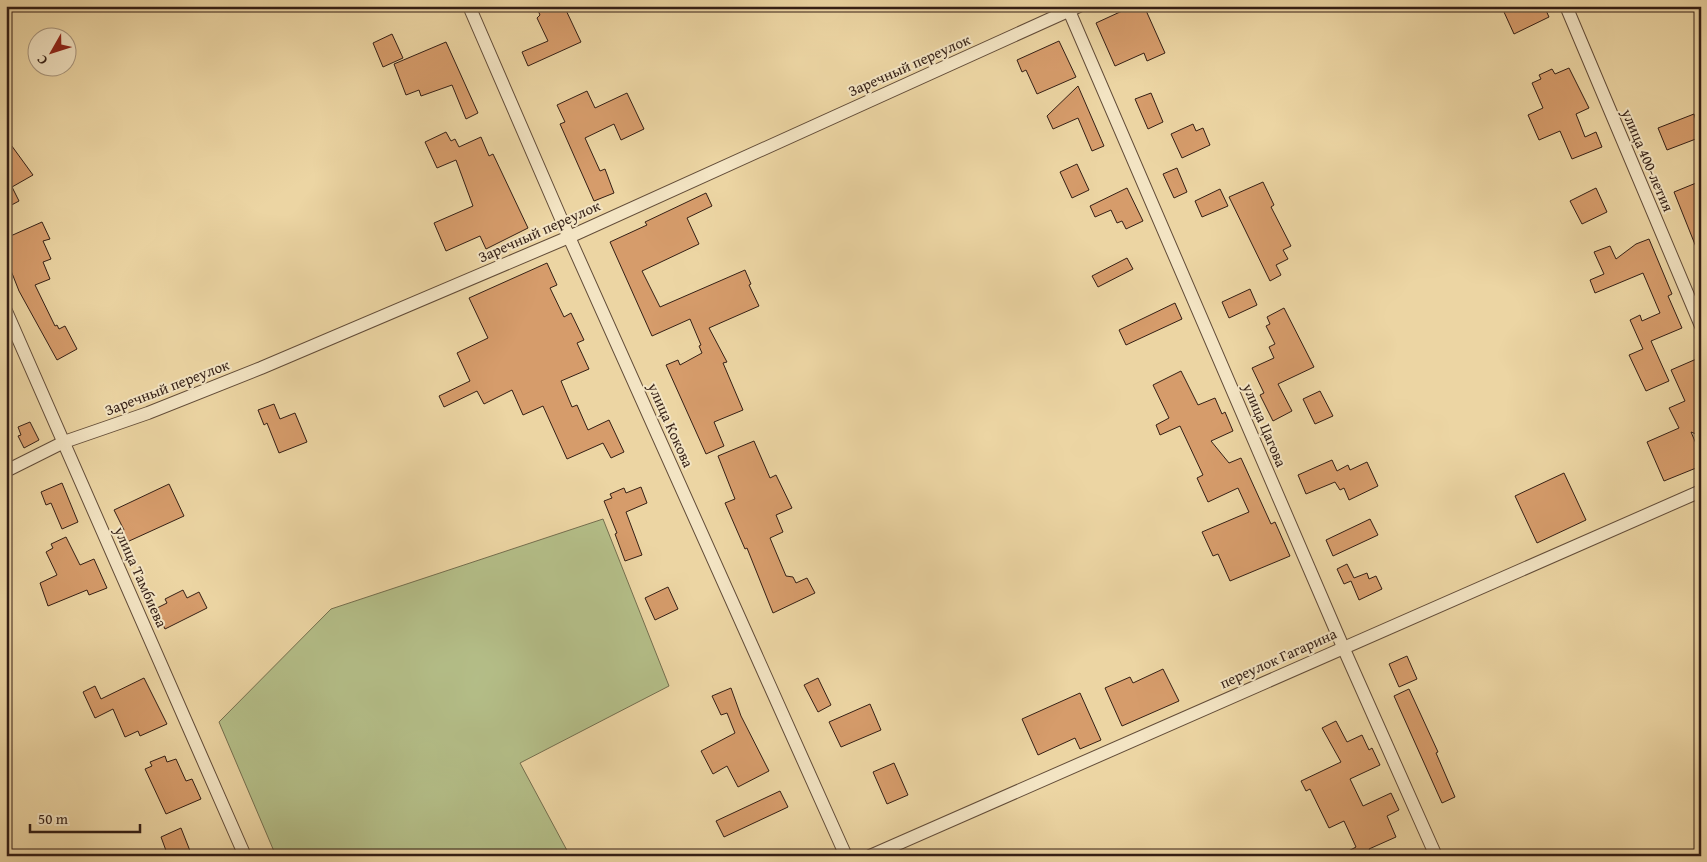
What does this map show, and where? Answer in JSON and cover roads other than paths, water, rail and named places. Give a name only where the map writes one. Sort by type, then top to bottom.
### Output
[{"type":"street","name":"улица Кокова","points":[[469,6],[569,237],[846,856]]},
{"type":"street","name":"улица 400-летия","points":[[1566,6],[1701,326]]},
{"type":"street","name":"Заречный переулок","points":[[6,471],[64,442],[148,413],[261,368],[569,237],[1072,8]]},
{"type":"street","name":"улица Цагова","points":[[1072,8],[1343,647],[1436,856]]},
{"type":"street","name":"улица Тамбиева","points":[[6,311],[245,856]]},
{"type":"street","name":"переулок Гагарина","points":[[870,856],[1701,491]]}]
